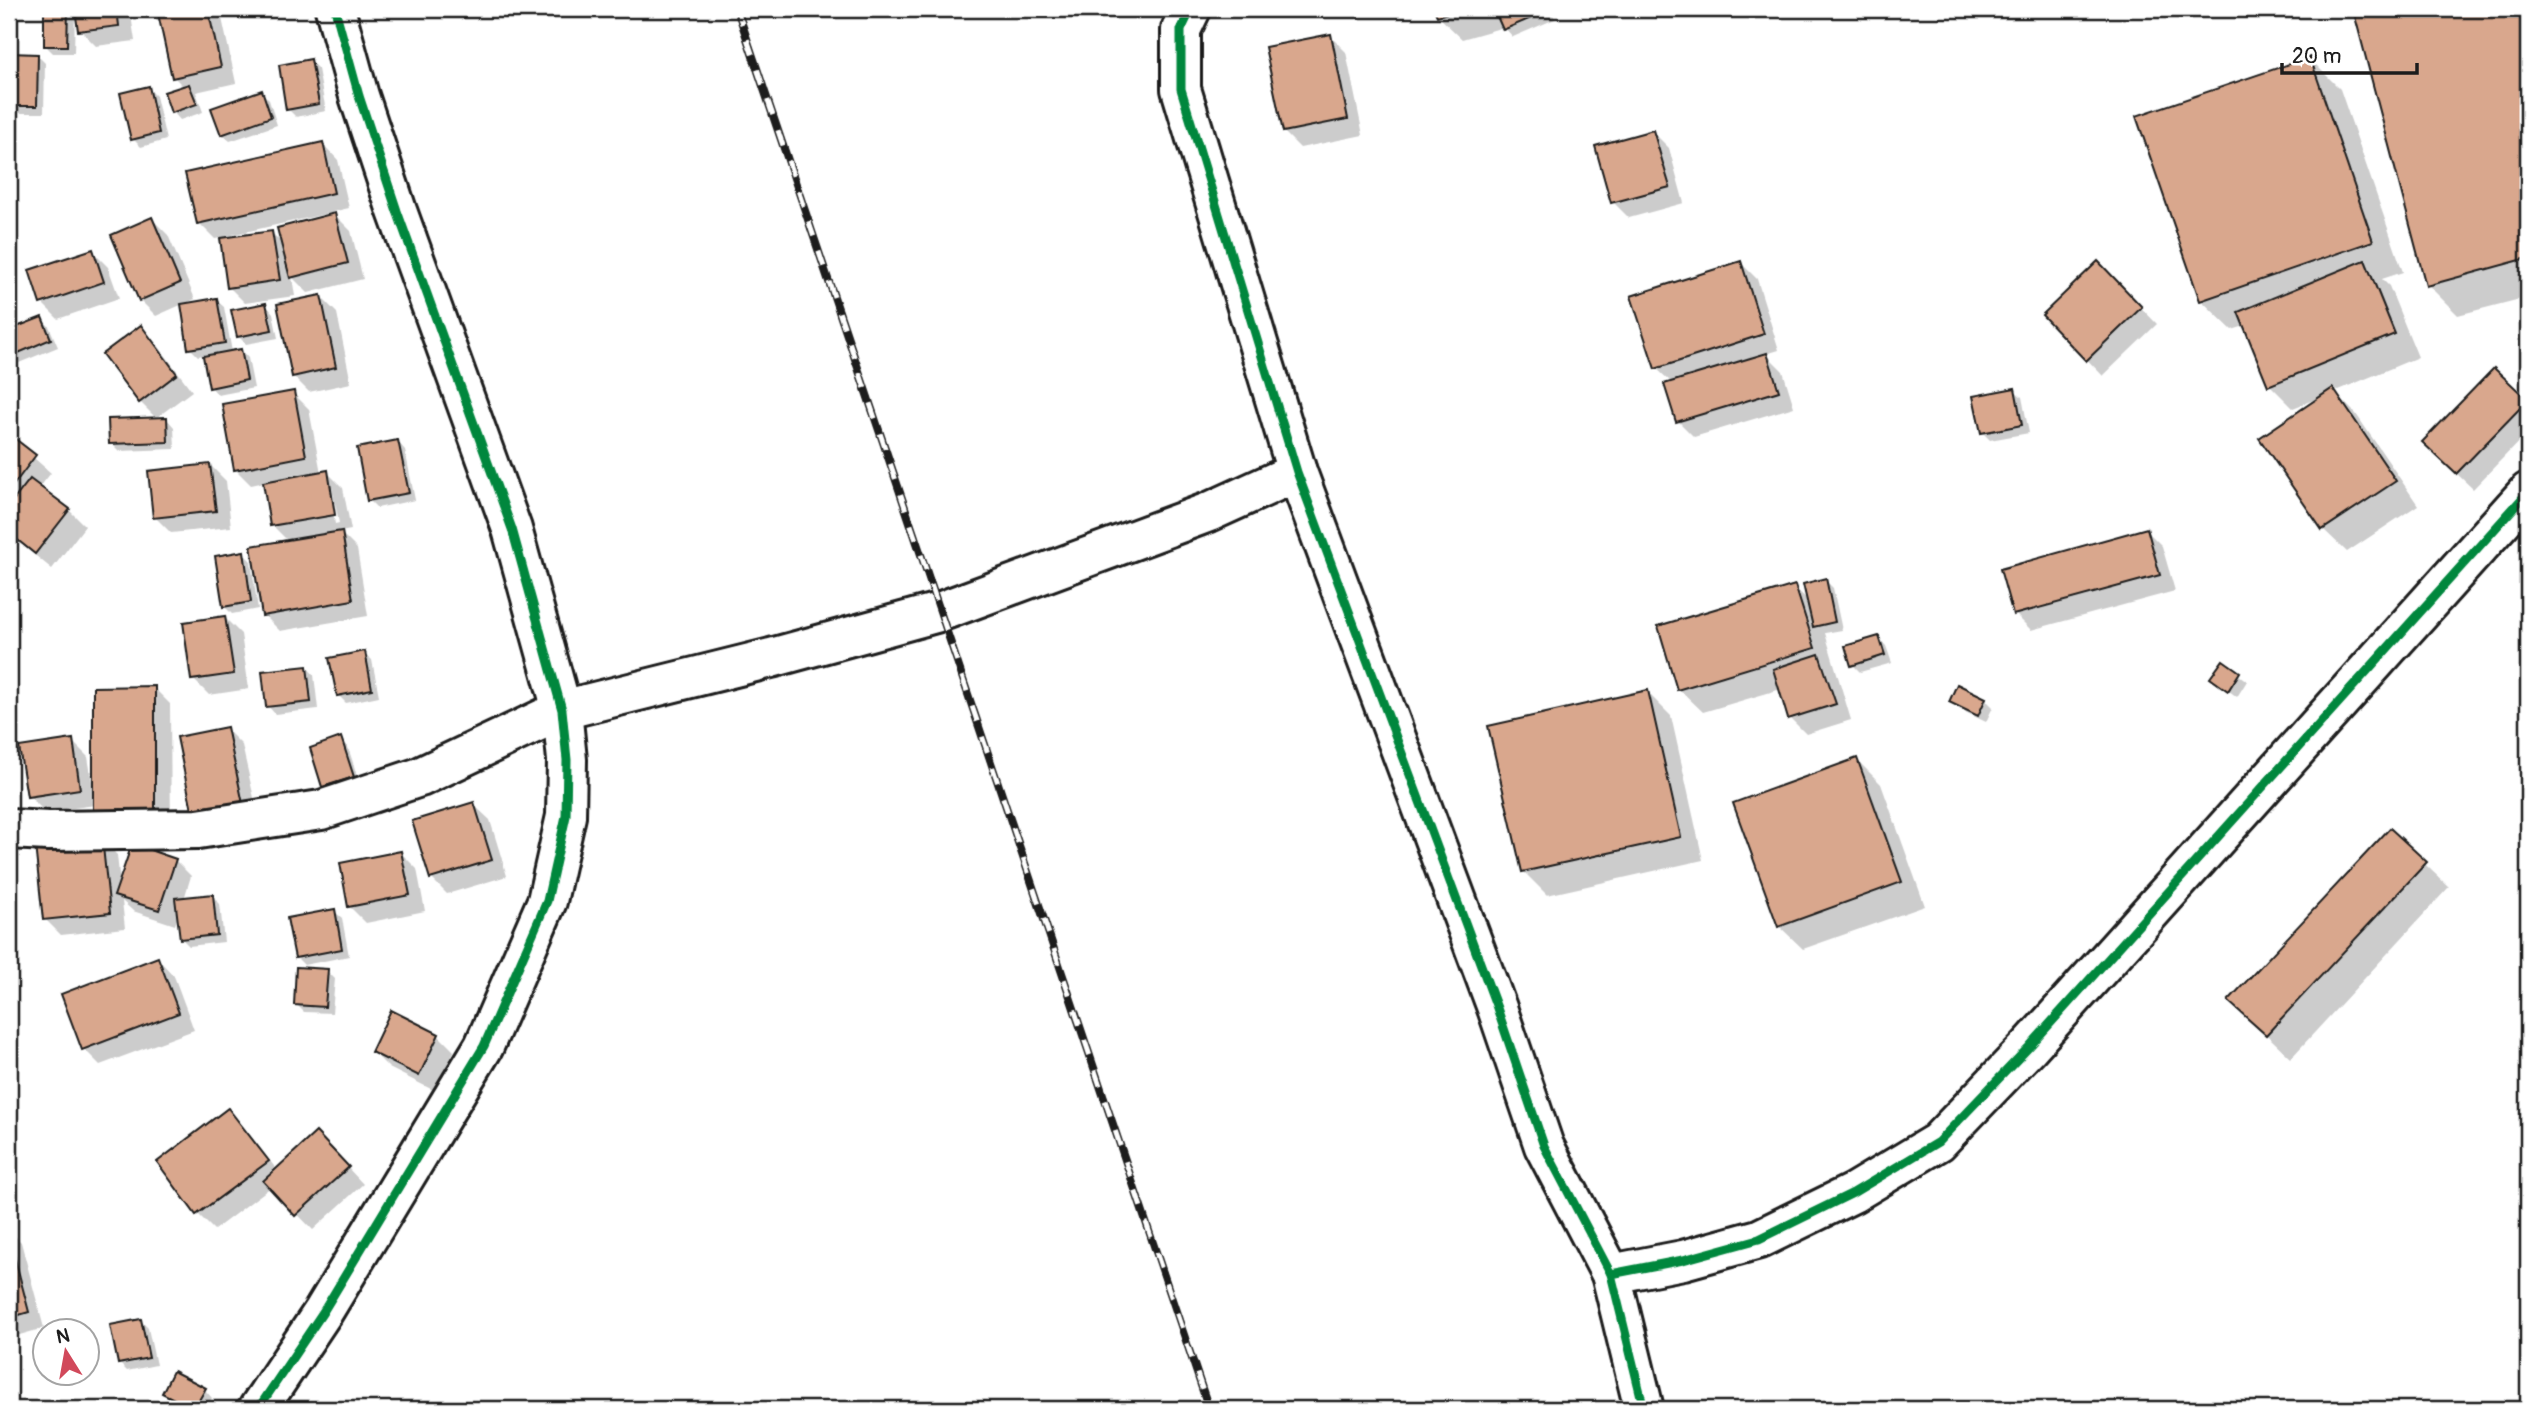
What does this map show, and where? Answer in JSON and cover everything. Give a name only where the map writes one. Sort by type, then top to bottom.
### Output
[{"type":"street","points":[[258,1409],[323,1312],[489,1034],[547,901],[566,816],[567,760],[562,710],[512,529],[397,211],[359,96],[335,9]]},
{"type":"street","points":[[1191,9],[1181,30],[1181,89],[1297,472],[1497,1008],[1544,1146],[1611,1274],[1644,1409]]},
{"type":"street","points":[[9,829],[198,829],[321,810],[420,777],[562,710],[771,659],[939,612],[1209,512],[1297,472]]},
{"type":"street","points":[[1611,1274],[1683,1260],[1759,1239],[1853,1193],[1938,1142],[2029,1047],[2528,492]]},
{"type":"building","points":[[44,9],[68,9],[67,46],[44,46]]},
{"type":"building","points":[[75,9],[117,9],[119,26],[78,31]]},
{"type":"building","points":[[157,9],[208,9],[221,67],[172,78]]},
{"type":"building","points":[[1434,9],[1462,9],[1437,16]]},
{"type":"building","points":[[1509,9],[1548,11],[1503,30],[1496,14]]},
{"type":"building","points":[[2353,9],[2528,9],[2528,258],[2426,286]]},
{"type":"building","points":[[1331,34],[1348,119],[1283,132],[1265,47]]},
{"type":"building","points":[[9,53],[38,54],[37,106],[9,106]]},
{"type":"building","points":[[2310,57],[2373,241],[2200,301],[2136,116]]},
{"type":"building","points":[[311,59],[319,104],[286,110],[279,65]]},
{"type":"building","points":[[189,84],[197,104],[171,113],[164,92]]},
{"type":"building","points":[[149,86],[159,133],[131,140],[120,93]]},
{"type":"building","points":[[262,90],[271,117],[221,135],[211,108]]},
{"type":"building","points":[[1653,130],[1670,187],[1611,203],[1595,146]]},
{"type":"building","points":[[323,142],[334,193],[197,224],[185,173]]},
{"type":"building","points":[[335,213],[348,263],[290,278],[277,228]]},
{"type":"building","points":[[152,217],[180,283],[139,301],[111,235]]},
{"type":"building","points":[[272,231],[280,280],[227,288],[220,238]]},
{"type":"building","points":[[93,249],[104,282],[40,304],[29,270]]},
{"type":"building","points":[[2365,260],[2395,334],[2268,386],[2238,312]]},
{"type":"building","points":[[1741,261],[1764,334],[1655,369],[1631,296]]},
{"type":"building","points":[[2098,261],[2142,307],[2086,361],[2042,315]]},
{"type":"building","points":[[321,295],[336,367],[292,377],[277,304]]},
{"type":"building","points":[[217,298],[225,343],[188,349],[181,304]]},
{"type":"building","points":[[266,303],[272,330],[237,337],[231,310]]},
{"type":"building","points":[[42,317],[51,339],[9,357],[9,330]]},
{"type":"building","points":[[141,325],[177,374],[139,403],[102,354]]},
{"type":"building","points":[[241,349],[247,380],[209,388],[203,356]]},
{"type":"building","points":[[1767,353],[1779,391],[1676,422],[1664,384]]},
{"type":"building","points":[[2494,368],[2528,400],[2456,474],[2422,442]]},
{"type":"building","points":[[2015,388],[2022,425],[1981,433],[1973,396]]},
{"type":"building","points":[[2333,388],[2396,481],[2322,530],[2259,438]]},
{"type":"building","points":[[294,391],[306,456],[234,470],[222,404]]},
{"type":"building","points":[[167,417],[168,442],[109,444],[108,419]]},
{"type":"building","points":[[9,434],[36,455],[9,491]]},
{"type":"building","points":[[398,440],[409,493],[367,501],[357,448]]},
{"type":"building","points":[[210,464],[216,511],[153,518],[148,471]]},
{"type":"building","points":[[328,470],[335,515],[270,526],[263,482]]},
{"type":"building","points":[[30,479],[70,509],[35,554],[9,533],[9,506]]},
{"type":"building","points":[[2147,528],[2160,575],[2013,615],[2000,569]]},
{"type":"building","points":[[342,531],[353,600],[262,616],[251,546]]},
{"type":"building","points":[[244,551],[251,602],[223,607],[215,556]]},
{"type":"building","points":[[1826,578],[1835,622],[1813,627],[1803,584]]},
{"type":"building","points":[[1795,585],[1815,648],[1677,690],[1658,626]]},
{"type":"building","points":[[225,616],[234,674],[191,680],[183,622]]},
{"type":"building","points":[[1879,636],[1885,655],[1851,666],[1845,646]]},
{"type":"building","points":[[365,651],[372,689],[337,696],[329,658]]},
{"type":"building","points":[[1819,654],[1836,704],[1788,719],[1773,669]]},
{"type":"building","points":[[2223,660],[2240,672],[2228,691],[2210,678]]},
{"type":"building","points":[[307,666],[311,702],[266,707],[262,671]]},
{"type":"building","points":[[1957,684],[1986,698],[1978,716],[1949,702]]},
{"type":"building","points":[[155,686],[155,822],[93,822],[93,687]]},
{"type":"building","points":[[1648,690],[1681,837],[1522,872],[1488,726]]},
{"type":"building","points":[[227,727],[243,804],[193,815],[177,737]]},
{"type":"building","points":[[341,737],[354,777],[322,787],[310,748]]},
{"type":"building","points":[[73,739],[80,789],[27,797],[19,747]]},
{"type":"building","points":[[1857,758],[1902,882],[1778,927],[1733,803]]},
{"type":"building","points":[[474,802],[492,860],[430,879],[412,821]]},
{"type":"building","points":[[2390,828],[2427,862],[2266,1035],[2228,1001]]},
{"type":"building","points":[[102,837],[110,913],[43,920],[35,845]]},
{"type":"building","points":[[132,844],[176,859],[159,910],[114,896]]},
{"type":"building","points":[[401,851],[410,895],[348,907],[340,863]]},
{"type":"building","points":[[213,894],[217,935],[180,939],[175,898]]},
{"type":"building","points":[[335,909],[342,949],[295,958],[287,918]]},
{"type":"building","points":[[158,957],[179,1013],[82,1050],[61,994]]},
{"type":"building","points":[[296,967],[328,969],[325,1007],[294,1005]]},
{"type":"building","points":[[391,1010],[439,1034],[419,1076],[371,1052]]},
{"type":"building","points":[[228,1108],[269,1161],[196,1215],[157,1162]]},
{"type":"building","points":[[316,1132],[349,1167],[295,1216],[263,1181]]},
{"type":"building","points":[[9,1236],[29,1312],[9,1318]]},
{"type":"building","points":[[141,1319],[149,1358],[118,1364],[110,1325]]},
{"type":"building","points":[[173,1371],[206,1388],[194,1409],[162,1393]]},
{"type":"railway","points":[[737,9],[1209,1409]]},
{"type":"cycle path","points":[[258,1409],[323,1312],[484,1046],[547,901],[566,816],[567,760],[562,710],[512,529],[397,211],[359,96],[335,9]]},
{"type":"cycle path","points":[[1191,9],[1181,30],[1181,89],[1297,472],[1497,1008],[1544,1146],[1611,1274],[1644,1409]]},
{"type":"cycle path","points":[[1611,1274],[1683,1260],[1759,1239],[1853,1193],[1938,1142],[2029,1047],[2528,492]]}]
